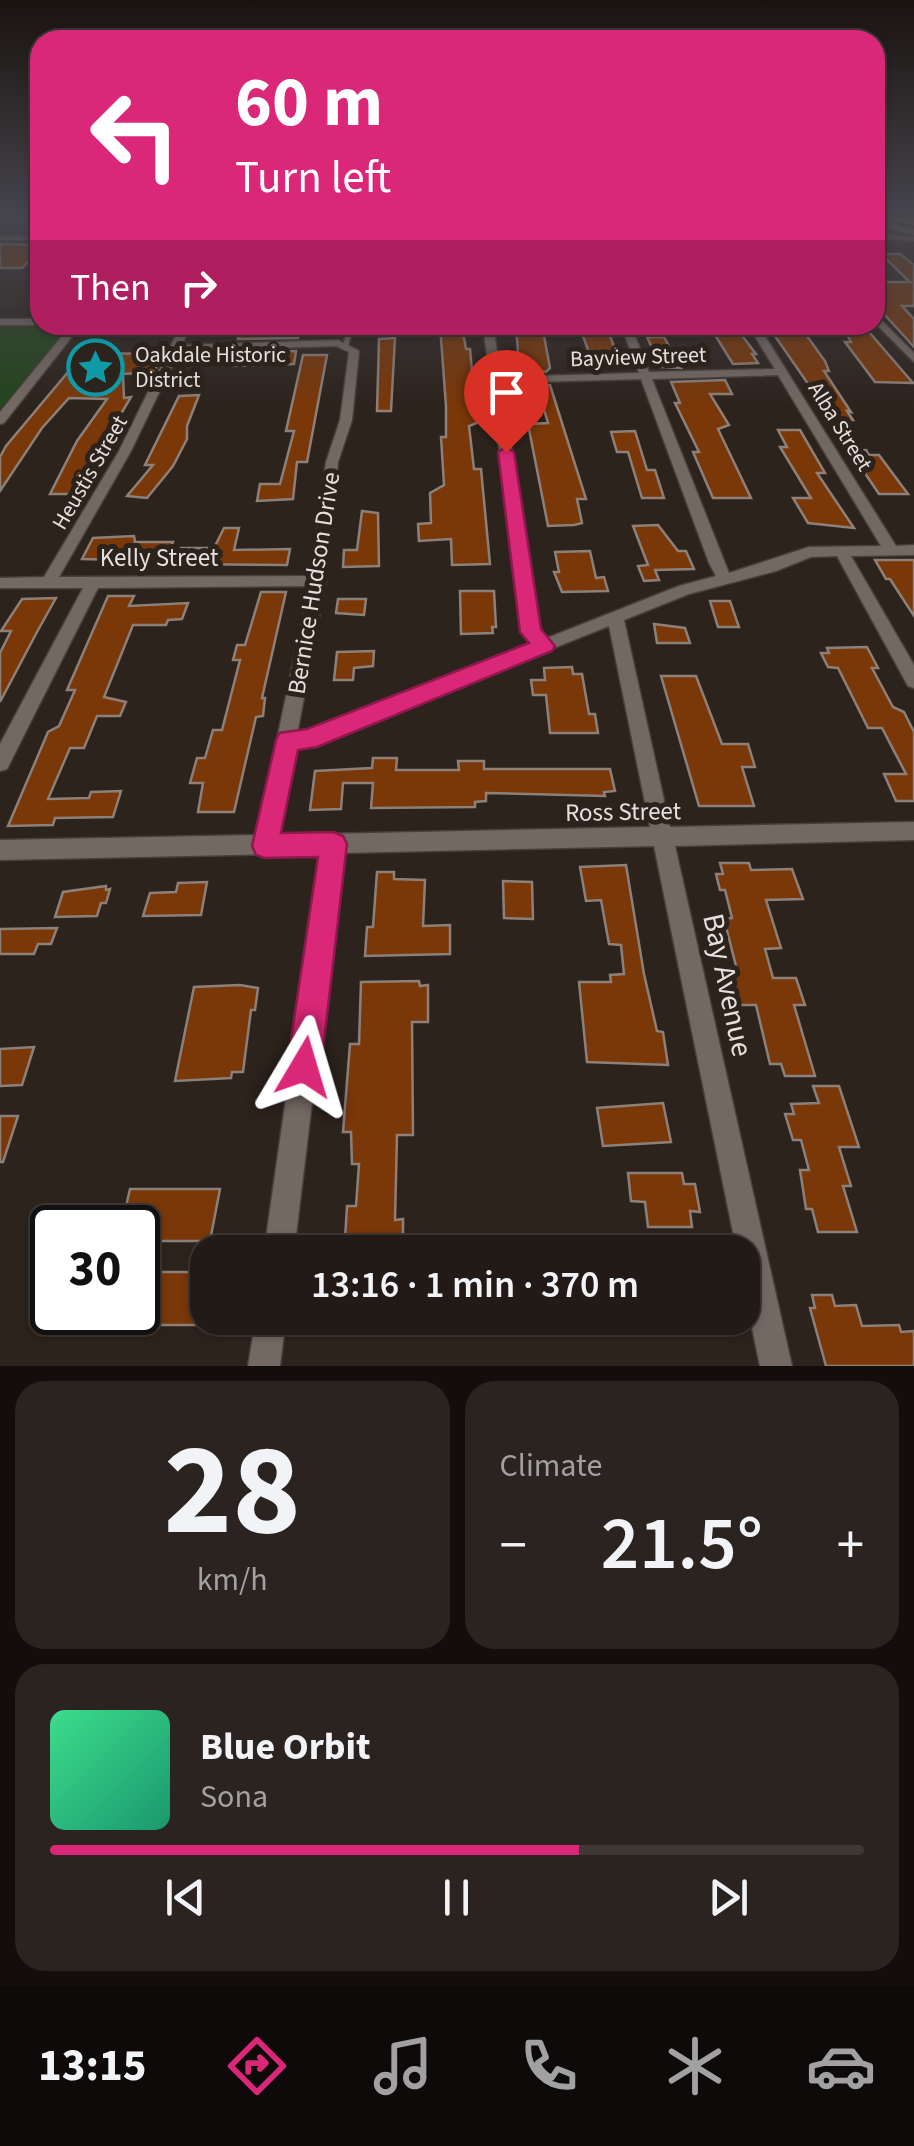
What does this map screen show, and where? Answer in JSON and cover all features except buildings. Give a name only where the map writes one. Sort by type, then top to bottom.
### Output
[{"type":"street","points":[[0,322],[30,322]]},
{"type":"street","points":[[885,329],[914,359]]},
{"type":"street","points":[[0,420],[68,335]]},
{"type":"street","name":"Heustis Street","points":[[48,583],[126,450],[181,335]]},
{"type":"street","points":[[489,335],[531,632],[544,646],[684,590],[809,552],[914,550]]},
{"type":"street","points":[[630,335],[726,580]]},
{"type":"street","name":"Alba Street","points":[[759,335],[890,550]]},
{"type":"street","points":[[175,348],[346,344]]},
{"type":"street","name":"Bernice Hudson Drive","points":[[265,846],[318,581],[332,462],[346,420],[354,351],[346,344]]},
{"type":"street","name":"Bayview Street","points":[[496,380],[782,372]]},
{"type":"street","points":[[842,550],[914,680]]},
{"type":"street","name":"Kelly Street","points":[[0,583],[318,581]]},
{"type":"street","points":[[0,763],[93,582]]},
{"type":"street","name":"Bay Avenue","points":[[615,618],[776,1366]]},
{"type":"street","name":"Ross Street","points":[[265,846],[914,831]]},
{"type":"street","points":[[281,1235],[334,844]]},
{"type":"street","points":[[0,850],[265,846]]},
{"type":"street","points":[[264,1366],[269,1335]]},
{"type":"lane","name":"Bernice Hudson Drive","points":[[346,344],[348,335]]},
{"type":"lane","points":[[288,740],[308,740],[544,646]]},
{"type":"green space","points":[[0,323],[30,324],[30,335],[65,335],[0,420]]},
{"type":"place","name":"Oakdale Historic District","points":[[96,367]]},
{"type":"route","points":[[304,1067],[334,844],[265,846],[288,740],[308,740],[544,646],[531,632],[506,452]]}]
